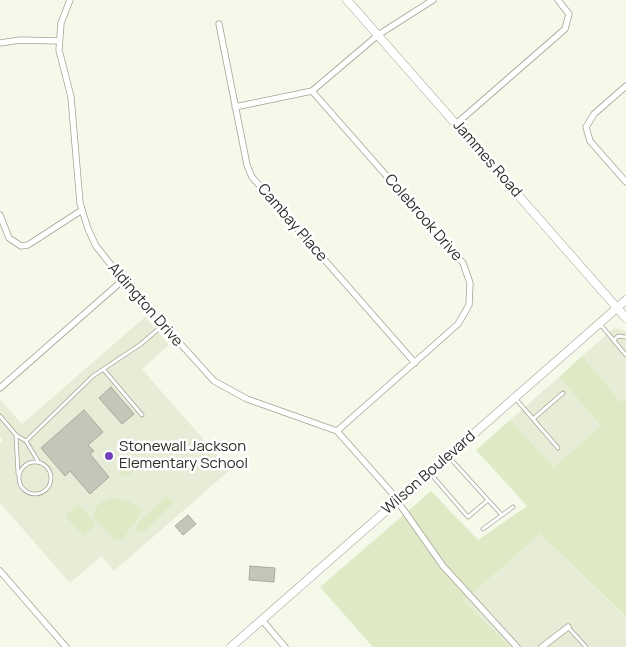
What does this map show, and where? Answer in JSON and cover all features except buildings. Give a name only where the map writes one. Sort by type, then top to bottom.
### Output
[{"type":"main road","name":"Jammes Road","points":[[347,0],[626,318]]},
{"type":"main road","name":"Wilson Boulevard","points":[[231,647],[626,300]]},
{"type":"street","name":"Aldington Drive","points":[[70,0],[61,23],[59,41],[61,64],[71,97],[82,210],[96,246],[123,280],[206,374],[222,387],[247,399],[337,431],[391,492],[443,566],[517,647]]},
{"type":"street","points":[[236,107],[312,91],[378,35],[433,0]]},
{"type":"street","points":[[456,124],[565,29],[569,20],[567,10],[558,0]]},
{"type":"street","name":"Cambay Place","points":[[219,24],[247,165],[252,176],[415,362]]},
{"type":"street","points":[[0,43],[20,40],[59,41]]},
{"type":"street","points":[[626,86],[594,114],[586,127],[590,141],[626,182]]},
{"type":"street","name":"Colebrook Drive","points":[[312,91],[463,263],[468,274],[471,293],[465,316],[337,431]]},
{"type":"street","points":[[0,215],[9,238],[20,246],[28,245],[82,210]]},
{"type":"street","points":[[0,388],[123,280]]},
{"type":"street","points":[[0,571],[66,647]]},
{"type":"street","points":[[262,620],[285,647]]},
{"type":"street","points":[[542,647],[568,627]]},
{"type":"lane","points":[[599,324],[626,355]]},
{"type":"lane","points":[[26,441],[60,410],[67,399],[94,376],[116,359],[141,344],[163,325]]},
{"type":"lane","points":[[614,340],[618,336],[626,337]]},
{"type":"lane","points":[[104,370],[142,415]]},
{"type":"lane","points":[[533,419],[563,393]]},
{"type":"lane","points":[[515,398],[558,448]]},
{"type":"lane","points":[[0,416],[16,435],[26,441],[39,462],[48,467],[52,477],[46,491],[36,494],[25,492],[21,487],[18,477],[16,435]]},
{"type":"lane","points":[[448,456],[502,515]]},
{"type":"lane","points":[[18,477],[20,471],[28,463],[39,462]]},
{"type":"lane","points":[[430,473],[468,517],[488,500]]},
{"type":"lane","points":[[483,529],[513,507]]},
{"type":"lane","points":[[568,627],[586,647]]},
{"type":"shaded area","name":"Stonewall Jackson Elementary School","points":[[145,317],[169,345],[142,369],[230,470],[114,571],[102,556],[70,583],[0,503],[0,443],[3,440],[0,437],[0,399],[22,424]]},
{"type":"shaded area","points":[[614,328],[626,331],[626,398],[621,402],[582,356]]},
{"type":"shaded area","points":[[582,356],[621,402],[626,398],[626,617],[540,534],[464,601],[511,647],[373,647],[320,587],[431,491],[478,540],[527,506],[476,450],[510,420],[554,467],[601,426],[559,377]]},
{"type":"shaded area","points":[[559,377],[601,426],[554,467],[510,420]]},
{"type":"shaded area","points":[[126,462],[131,464],[133,469],[131,474],[126,476],[121,474],[119,469],[121,464]]},
{"type":"shaded area","points":[[167,496],[173,503],[145,531],[138,533],[136,528],[139,522]]},
{"type":"shaded area","points":[[110,498],[128,501],[143,510],[123,539],[116,540],[93,518],[95,509],[100,503]]},
{"type":"shaded area","points":[[78,504],[96,524],[83,536],[65,516]]},
{"type":"shaded area","points":[[540,534],[626,618],[626,647],[511,647],[464,601]]},
{"type":"place","name":"Stonewall Jackson Elementary School","points":[[109,456]]}]
